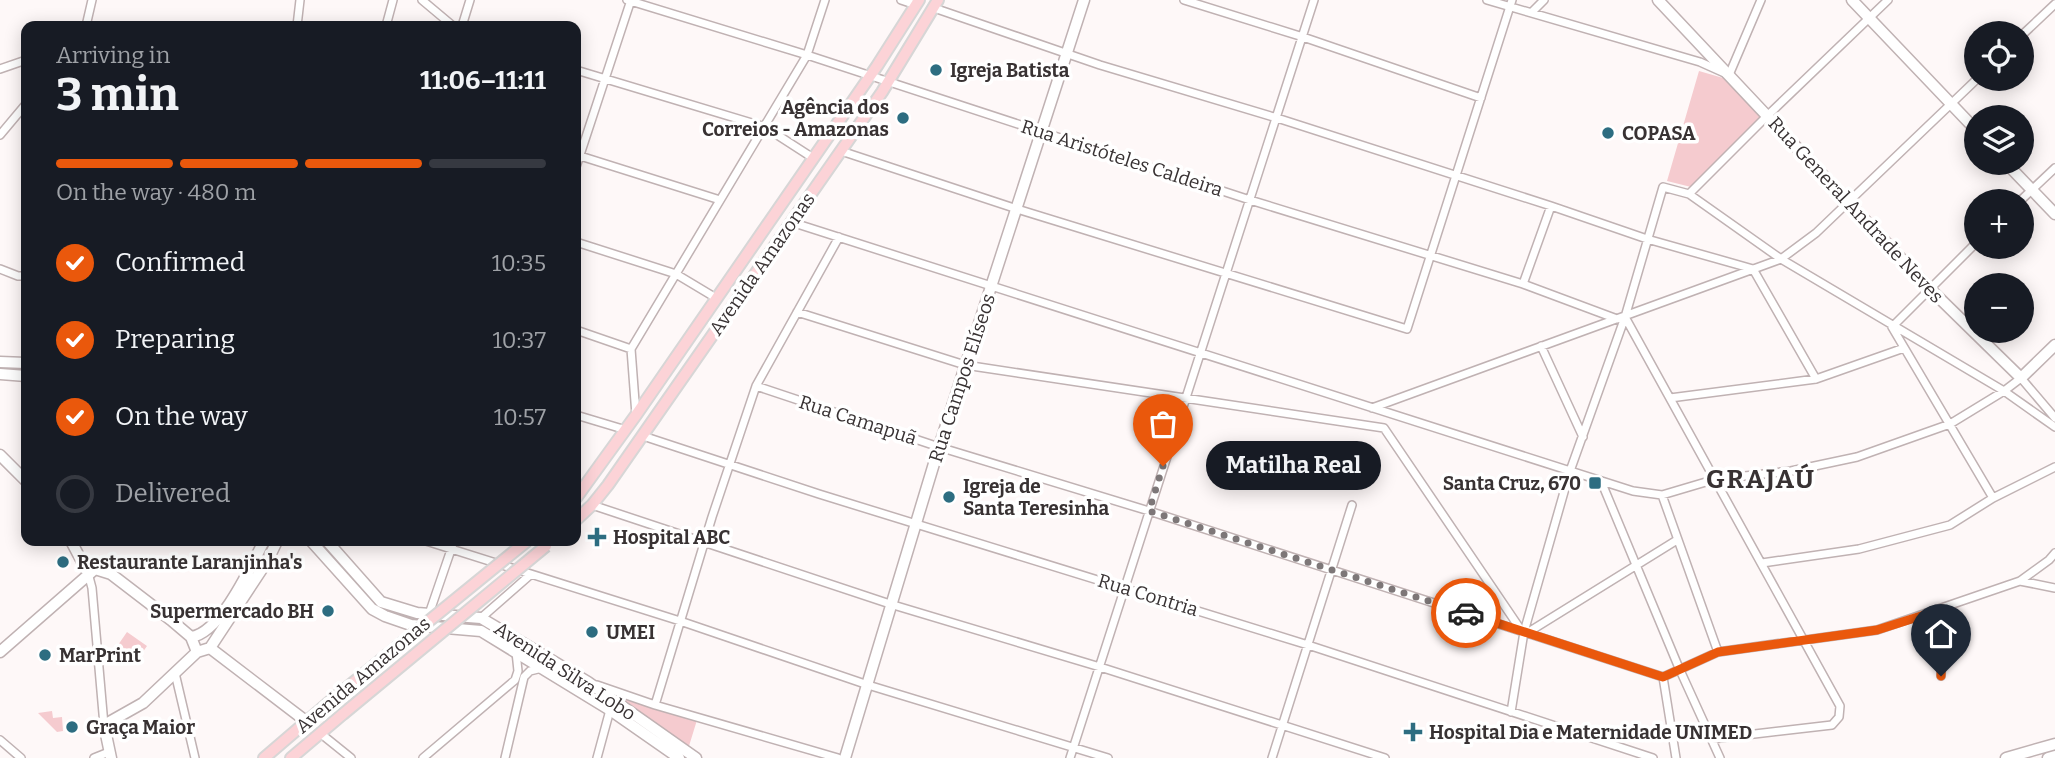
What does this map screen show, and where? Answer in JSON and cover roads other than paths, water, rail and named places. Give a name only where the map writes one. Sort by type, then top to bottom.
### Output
[{"type":"main road","name":"Avenida Amazonas","points":[[581,491],[869,77],[917,3]]},
{"type":"main road","name":"Avenida Amazonas","points":[[581,515],[592,505],[643,436],[841,151],[888,83],[936,4]]},
{"type":"main road","name":"Avenida Amazonas","points":[[264,758],[521,546]]},
{"type":"main road","name":"Avenida Amazonas","points":[[297,755],[545,546]]},
{"type":"street","points":[[87,21],[92,0]]},
{"type":"street","points":[[298,21],[300,0]]},
{"type":"street","points":[[387,21],[393,0]]},
{"type":"street","points":[[422,0],[447,21]]},
{"type":"street","points":[[464,21],[470,0]]},
{"type":"street","points":[[581,147],[629,0]]},
{"type":"street","name":"Rua Aristóteles Caldeira","points":[[629,0],[807,55],[1250,200],[1523,284],[1616,319]]},
{"type":"street","points":[[636,415],[631,349],[807,55],[825,0]]},
{"type":"street","points":[[901,0],[917,3]]},
{"type":"street","name":"Rua Campos Elíseos","points":[[845,758],[939,447],[1084,0]]},
{"type":"street","points":[[1184,0],[1303,37],[1481,98]]},
{"type":"street","points":[[1070,758],[1314,0]]},
{"type":"street","points":[[1487,0],[1511,4],[1700,62],[1729,75],[1761,0]]},
{"type":"street","points":[[1532,12],[1544,0]]},
{"type":"street","name":"Rua General Andrade Neves","points":[[1658,0],[1929,288],[2021,378],[2055,418]]},
{"type":"street","points":[[1852,0],[1964,118]]},
{"type":"street","points":[[1689,194],[1888,0]]},
{"type":"street","points":[[936,4],[1067,53],[1551,205],[1647,239],[1752,269],[1816,379]]},
{"type":"street","points":[[841,151],[1017,209],[1407,329],[1511,4]]},
{"type":"street","points":[[2034,24],[2055,4]]},
{"type":"street","points":[[0,69],[21,62]]},
{"type":"street","points":[[581,72],[765,127],[813,158]]},
{"type":"street","points":[[1372,408],[1781,259],[1800,247],[1849,203],[1965,91]]},
{"type":"street","points":[[0,135],[21,110]]},
{"type":"street","points":[[581,156],[720,200]]},
{"type":"street","points":[[2033,189],[2055,168]]},
{"type":"street","points":[[2018,175],[2031,189]]},
{"type":"street","points":[[1511,712],[1524,632],[1570,471],[1625,317],[1663,187],[1689,194],[1781,259],[2004,391],[2055,427]]},
{"type":"street","points":[[2034,192],[2055,214]]},
{"type":"street","points":[[1523,284],[1551,205]]},
{"type":"street","points":[[791,222],[1601,481],[1633,491],[1662,495],[1716,479],[1791,471],[1857,457],[1950,424],[2004,391],[2055,345]]},
{"type":"street","points":[[655,705],[704,543],[756,386],[839,237]]},
{"type":"street","points":[[581,244],[677,274],[716,298]]},
{"type":"street","points":[[1892,327],[1964,254]]},
{"type":"street","points":[[0,269],[21,276]]},
{"type":"street","points":[[797,312],[965,365],[1384,428],[1524,632]]},
{"type":"street","points":[[1625,317],[1840,706],[1839,717],[1832,725],[1712,739]]},
{"type":"street","points":[[1892,327],[1993,498]]},
{"type":"street","points":[[581,332],[631,349]]},
{"type":"street","points":[[1541,346],[1583,437]]},
{"type":"street","points":[[1670,398],[1816,379],[1904,348]]},
{"type":"street","points":[[0,362],[21,363]]},
{"type":"street","points":[[0,374],[21,376]]},
{"type":"street","name":"Rua Camapuã","points":[[756,386],[939,447],[1149,511],[1663,677]]},
{"type":"street","points":[[581,416],[626,430]]},
{"type":"street","name":"Rua Contria","points":[[643,436],[818,494],[1308,645],[1653,758]]},
{"type":"street","points":[[0,456],[21,476]]},
{"type":"street","points":[[1762,563],[1859,549],[1950,524],[1993,498],[2055,467]]},
{"type":"street","points":[[1601,481],[1679,668],[1720,758]]},
{"type":"street","points":[[1662,495],[1718,652]]},
{"type":"street","points":[[592,505],[890,604],[1100,667],[1385,758]]},
{"type":"street","points":[[1272,758],[1352,505]]},
{"type":"street","points":[[1524,632],[1636,567],[1676,540]]},
{"type":"street","points":[[74,546],[88,573],[92,588],[104,725],[110,755],[94,758]]},
{"type":"street","points":[[191,636],[203,634],[218,619],[261,546]]},
{"type":"street","points":[[104,725],[143,703],[197,652],[209,648],[275,546]]},
{"type":"street","name":"Avenida Silva Lobo","points":[[315,546],[372,609],[411,625],[481,631],[610,710],[679,758]]},
{"type":"street","name":"Avenida Silva Lobo","points":[[331,546],[381,602],[391,607],[429,614],[481,618],[588,682],[696,758]]},
{"type":"street","points":[[429,614],[452,546]]},
{"type":"street","points":[[455,546],[530,575],[680,621],[868,685],[1108,758]]},
{"type":"street","points":[[1676,758],[1663,677],[1679,668],[1718,652],[1877,630],[2020,581],[2049,560],[2055,552]]},
{"type":"street","points":[[238,589],[268,559]]},
{"type":"street","points":[[0,652],[95,569],[111,574],[191,636],[197,652]]},
{"type":"street","points":[[481,618],[530,575]]},
{"type":"street","points":[[2020,581],[2055,588]]},
{"type":"street","points":[[1941,676],[1943,609]]},
{"type":"street","points":[[209,648],[307,722]]},
{"type":"street","points":[[423,758],[515,680],[518,671],[516,652]]},
{"type":"street","points":[[505,758],[524,677],[530,671],[543,668]]},
{"type":"street","points":[[175,673],[195,758]]},
{"type":"street","points":[[588,682],[655,705],[838,758]]},
{"type":"street","points":[[504,689],[518,701]]},
{"type":"street","points":[[597,758],[610,710],[620,703]]},
{"type":"street","points":[[320,733],[351,758]]},
{"type":"street","points":[[0,740],[21,758]]},
{"type":"street","points":[[2006,758],[2055,744]]},
{"type":"street","points":[[2048,758],[2055,756]]},
{"type":"place","name":"Igreja Batista","points":[[936,70]]},
{"type":"place","name":"Agência dos Correios - Amazonas","points":[[903,118]]},
{"type":"place","name":"COPASA","points":[[1608,133]]},
{"type":"place","name":"Matilha Real","points":[[1163,466]]},
{"type":"place","name":"Santa Cruz, 670","points":[[1595,483]]},
{"type":"place","name":"Igreja de Santa Teresinha","points":[[949,497]]},
{"type":"place","name":"Hospital ABC","points":[[597,537]]},
{"type":"place","name":"Restaurante Laranjinha's","points":[[63,562]]},
{"type":"place","name":"Supermercado BH","points":[[328,611]]},
{"type":"place","name":"UMEI","points":[[592,632]]},
{"type":"place","name":"MarPrint","points":[[45,655]]},
{"type":"place","name":"Graça Maior","points":[[72,727]]},
{"type":"place","name":"Hospital Dia e Maternidade UNIMED","points":[[1413,732]]},
{"type":"district","name":"GRAJAÚ","points":[[1761,479]]}]
